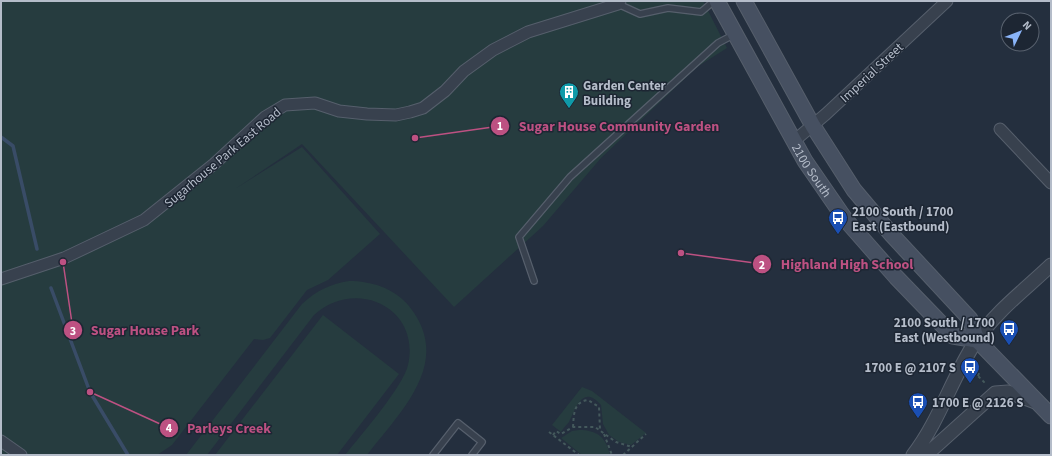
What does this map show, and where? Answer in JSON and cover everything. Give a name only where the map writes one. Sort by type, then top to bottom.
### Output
[{"type":"main road","name":"2100 South","points":[[715,1],[817,180],[845,219],[896,277],[953,336],[976,340]]},
{"type":"main road","name":"2100 South","points":[[744,1],[813,126],[841,173],[869,210],[970,319],[976,340],[1051,416]]},
{"type":"street","name":"Imperial Street","points":[[794,141],[813,126],[947,1]]},
{"type":"street","name":"Sugarhouse Park East Road","points":[[1,279],[64,258],[144,220],[214,164],[266,117],[285,105],[315,103],[339,111],[396,115],[423,108],[445,91],[464,71],[493,50],[528,32],[619,2]]},
{"type":"street","points":[[1000,129],[1051,183]]},
{"type":"street","points":[[913,455],[933,425],[963,363],[976,340],[992,320],[1051,264]]},
{"type":"street","points":[[926,455],[995,393],[1008,392],[1038,403]]},
{"type":"street","points":[[1,441],[21,455]]},
{"type":"lane","points":[[619,2],[640,14],[668,8],[701,12],[715,1]]},
{"type":"lane","points":[[534,280],[519,237],[570,177],[718,44],[735,34]]},
{"type":"lane","points":[[433,455],[458,423],[482,442],[472,455]]},
{"type":"path","points":[[978,376],[980,371]]},
{"type":"path","points":[[974,372],[987,385]]},
{"type":"path","points":[[573,427],[576,408],[581,402],[588,400],[599,407],[600,431]]},
{"type":"path","points":[[553,435],[556,430],[562,434],[573,427],[595,427],[620,444],[632,446]]},
{"type":"path","points":[[549,432],[579,455]]},
{"type":"path","points":[[604,434],[612,455]]},
{"type":"path","points":[[623,455],[646,434]]},
{"type":"green space","points":[[1,1],[703,1],[727,48],[697,67],[601,158],[543,226],[454,307],[302,144],[235,189],[302,147],[380,234],[328,280],[307,290],[270,338],[263,340],[254,339],[172,445],[157,455],[1,455]]},
{"type":"green space","points":[[349,281],[374,284],[389,290],[403,300],[409,306],[422,327],[426,347],[424,366],[418,385],[394,421],[367,455],[345,455],[381,411],[405,374],[408,365],[409,345],[405,328],[395,314],[382,304],[366,299],[348,299],[331,304],[314,315],[207,455],[186,455],[302,304],[313,295],[324,289]]},
{"type":"green space","points":[[323,315],[399,374],[337,455],[215,455]]},
{"type":"green space","points":[[582,387],[592,391],[646,433],[631,445],[619,442],[609,435],[603,424],[601,405],[589,397],[580,401],[569,422],[561,432],[552,425]]},
{"type":"green space","points":[[572,431],[591,431],[600,436],[606,444],[610,455],[582,455],[561,438]]},
{"type":"waterway","points":[[1,137],[13,146],[37,249]]},
{"type":"waterway","points":[[51,288],[90,392],[128,455]]},
{"type":"place","name":"Garden Center Building","points":[[569,109]]},
{"type":"place","name":"Sugar House Community Garden","points":[[415,138]]},
{"type":"place","name":"2100 South / 1700 East (Eastbound)","points":[[838,235]]},
{"type":"place","name":"Highland High School","points":[[681,253]]},
{"type":"place","name":"Sugar House Park","points":[[63,262]]},
{"type":"place","name":"2100 South / 1700 East (Westbound)","points":[[1009,346]]},
{"type":"place","name":"1700 E @ 2107 S","points":[[970,384]]},
{"type":"place","name":"Parleys Creek","points":[[90,392]]},
{"type":"place","name":"1700 E @ 2126 S","points":[[918,419]]}]
